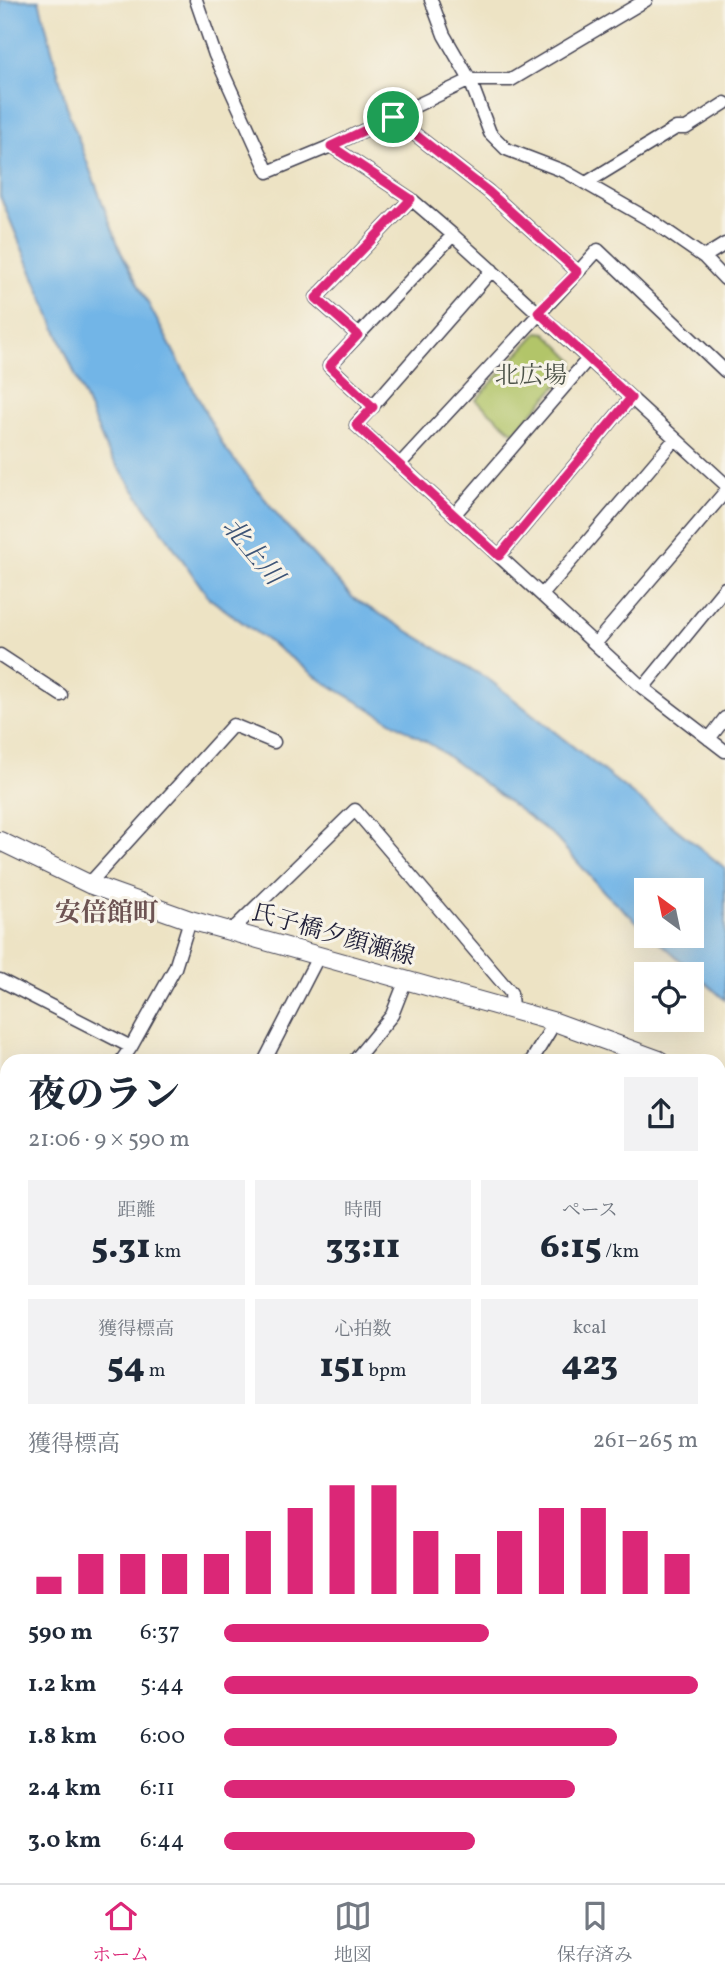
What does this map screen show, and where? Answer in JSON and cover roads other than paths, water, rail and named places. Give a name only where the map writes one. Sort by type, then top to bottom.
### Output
[{"type":"main road","name":"氏子橋夕顔瀬線","points":[[0,841],[89,884],[190,920],[555,1022],[639,1054]]},
{"type":"street","points":[[195,0],[215,55],[268,172],[331,146],[470,80],[511,80],[646,0]]},
{"type":"street","points":[[431,0],[444,35],[470,80],[489,133],[506,149],[566,172],[655,223],[704,257],[725,279]]},
{"type":"street","points":[[586,183],[676,128],[686,128],[725,103]]},
{"type":"street","points":[[393,117],[489,192],[578,272]]},
{"type":"street","points":[[331,146],[411,199],[453,235],[725,484]]},
{"type":"street","points":[[358,335],[316,298],[411,199]]},
{"type":"street","points":[[373,407],[329,366],[453,235]]},
{"type":"street","points":[[704,257],[725,244]]},
{"type":"street","points":[[400,465],[538,312],[598,250],[725,371]]},
{"type":"street","points":[[492,271],[356,425],[643,688],[725,751]]},
{"type":"street","points":[[454,515],[588,359]]},
{"type":"street","points":[[499,556],[631,398]]},
{"type":"street","points":[[542,595],[675,439]]},
{"type":"street","points":[[595,644],[725,492]]},
{"type":"street","points":[[643,688],[725,588]]},
{"type":"street","points":[[0,656],[61,695]]},
{"type":"street","points":[[709,739],[725,718]]},
{"type":"street","points":[[89,884],[233,725],[274,742]]},
{"type":"street","points":[[230,932],[355,810],[511,993],[512,1010]]},
{"type":"street","points":[[126,1054],[175,968],[190,920]]},
{"type":"street","points":[[268,1054],[318,957]]},
{"type":"street","points":[[0,980],[131,1047]]},
{"type":"street","points":[[360,1054],[392,1015],[405,982]]},
{"type":"street","points":[[536,1054],[555,1022]]},
{"type":"water","name":"北上川","points":[[0,0],[39,0],[69,114],[121,252],[224,447],[284,523],[353,598],[491,681],[725,868],[725,1000],[704,981],[704,962],[682,962],[666,948],[704,948],[704,878],[634,878],[634,919],[606,894],[553,835],[435,747],[324,682],[209,598],[107,451],[0,196]]},
{"type":"district","name":"安倍館町","points":[[107,914]]},
{"type":"park label","name":"北広場","points":[[531,377]]}]
